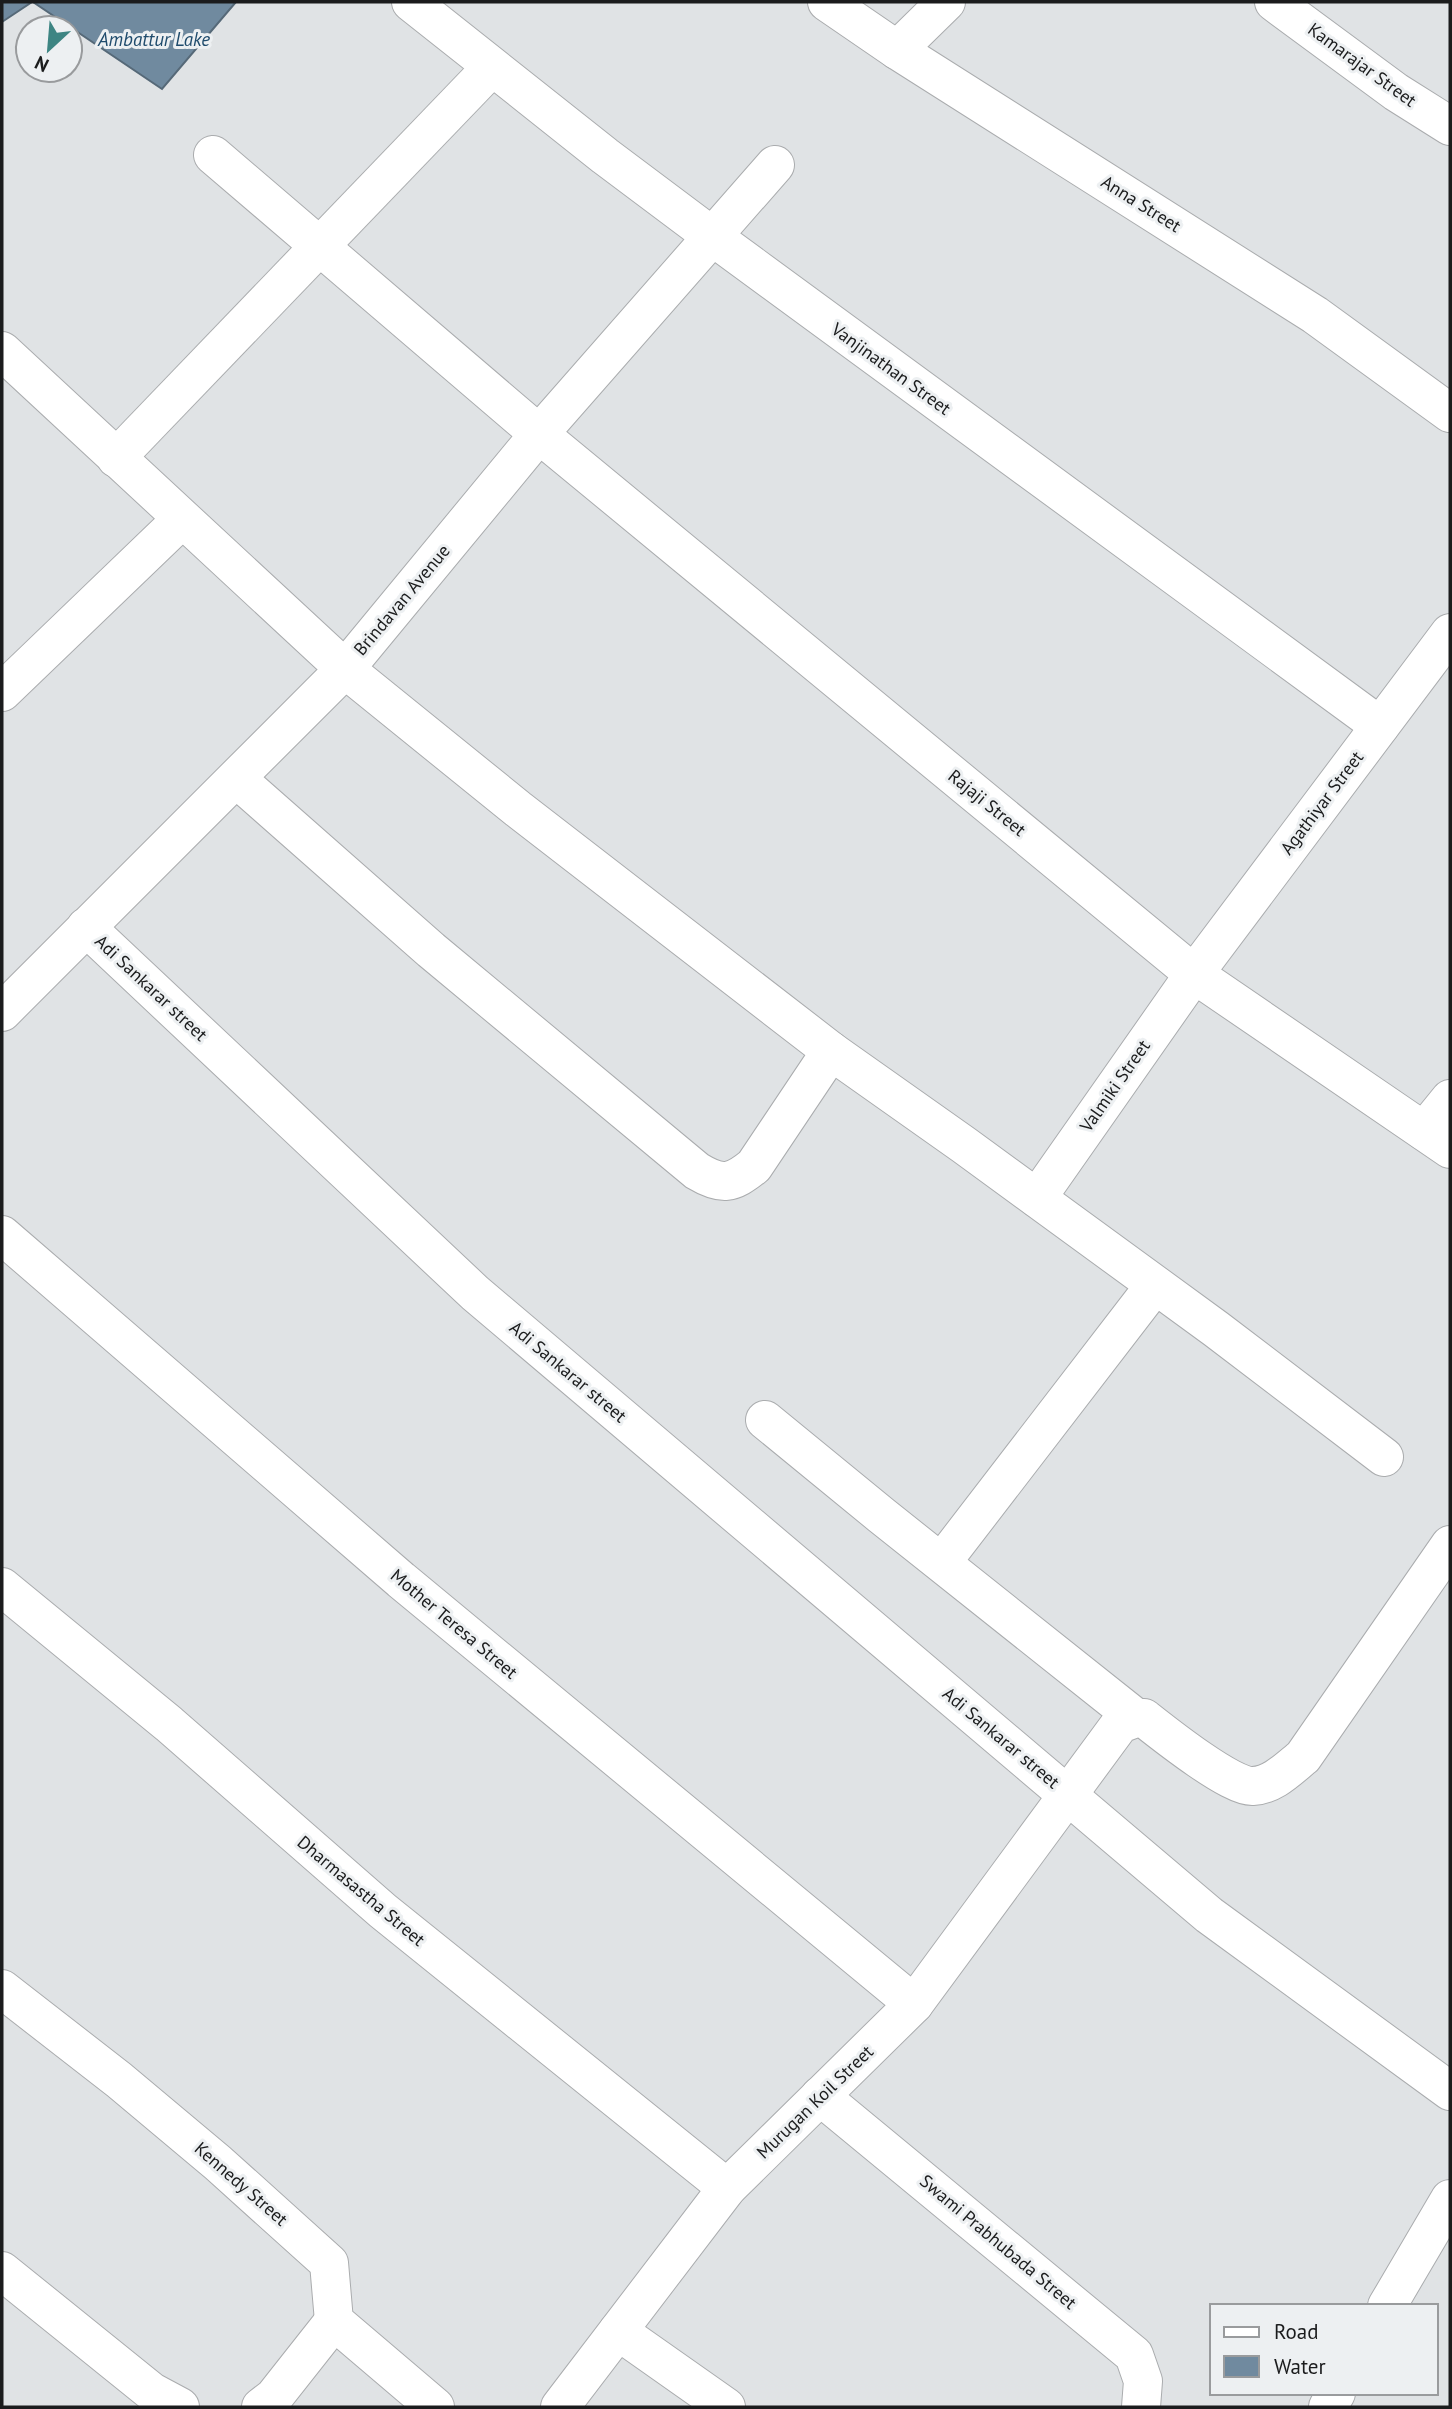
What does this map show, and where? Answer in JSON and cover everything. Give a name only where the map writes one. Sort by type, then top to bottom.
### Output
[{"type":"street","name":"Vanjinathan Street","points":[[411,2],[605,156],[713,237],[1380,726]]},
{"type":"street","name":"Anna Street","points":[[827,2],[897,50],[1315,315],[1450,413]]},
{"type":"street","points":[[897,50],[946,2]]},
{"type":"street","name":"Kamarajar Street","points":[[1274,2],[1396,92],[1450,126]]},
{"type":"street","points":[[116,458],[492,67]]},
{"type":"street","name":"Rajaji Street","points":[[213,155],[539,434],[1194,974],[1437,1140]]},
{"type":"street","name":"Brindavan Avenue","points":[[2,1012],[345,669],[539,434],[775,164]]},
{"type":"street","points":[[2,351],[345,669],[518,809],[831,1051],[1037,1198],[1384,1457]]},
{"type":"street","points":[[2,692],[182,519]]},
{"type":"street","name":"Agathiyar Street","points":[[1194,974],[1450,633]]},
{"type":"street","points":[[237,779],[431,950],[697,1171],[713,1180],[729,1182],[754,1166],[831,1051]]},
{"type":"street","name":"Adi Sankarar street","points":[[86,927],[452,1273],[1209,1915],[1450,2091]]},
{"type":"street","name":"Valmiki Street","points":[[1037,1198],[1194,974]]},
{"type":"street","points":[[1437,1140],[1450,1099]]},
{"type":"street","name":"Mother Teresa Street","points":[[2,1236],[401,1580],[914,2004]]},
{"type":"street","points":[[942,1562],[1155,1285]]},
{"type":"street","points":[[765,1420],[881,1516],[1136,1718],[1144,1718],[1224,1775],[1251,1787],[1274,1780],[1303,1757],[1450,1545]]},
{"type":"street","name":"Dharmasastha Street","points":[[2,1587],[169,1724],[383,1911],[727,2188]]},
{"type":"street","name":"Murugan Koil Street","points":[[560,2407],[727,2188],[914,2004],[1069,1796],[1114,1731],[1120,1724],[1136,1718]]},
{"type":"street","name":"Kennedy Street","points":[[2,1989],[119,2080],[218,2163],[329,2263],[334,2320]]},
{"type":"street","name":"Swami Prabhubada Street","points":[[820,2096],[1134,2355],[1143,2381],[1141,2407]]},
{"type":"street","points":[[1388,2304],[1449,2203]]},
{"type":"street","points":[[2,2271],[152,2392],[180,2407]]},
{"type":"street","points":[[261,2407],[274,2397],[334,2320],[435,2407]]},
{"type":"street","points":[[618,2331],[726,2407]]},
{"type":"water","points":[[2,2],[32,2],[14,14],[2,22]]},
{"type":"water","name":"Ambattur Lake","points":[[33,2],[236,2],[162,89],[84,36],[84,14],[51,14]]}]
